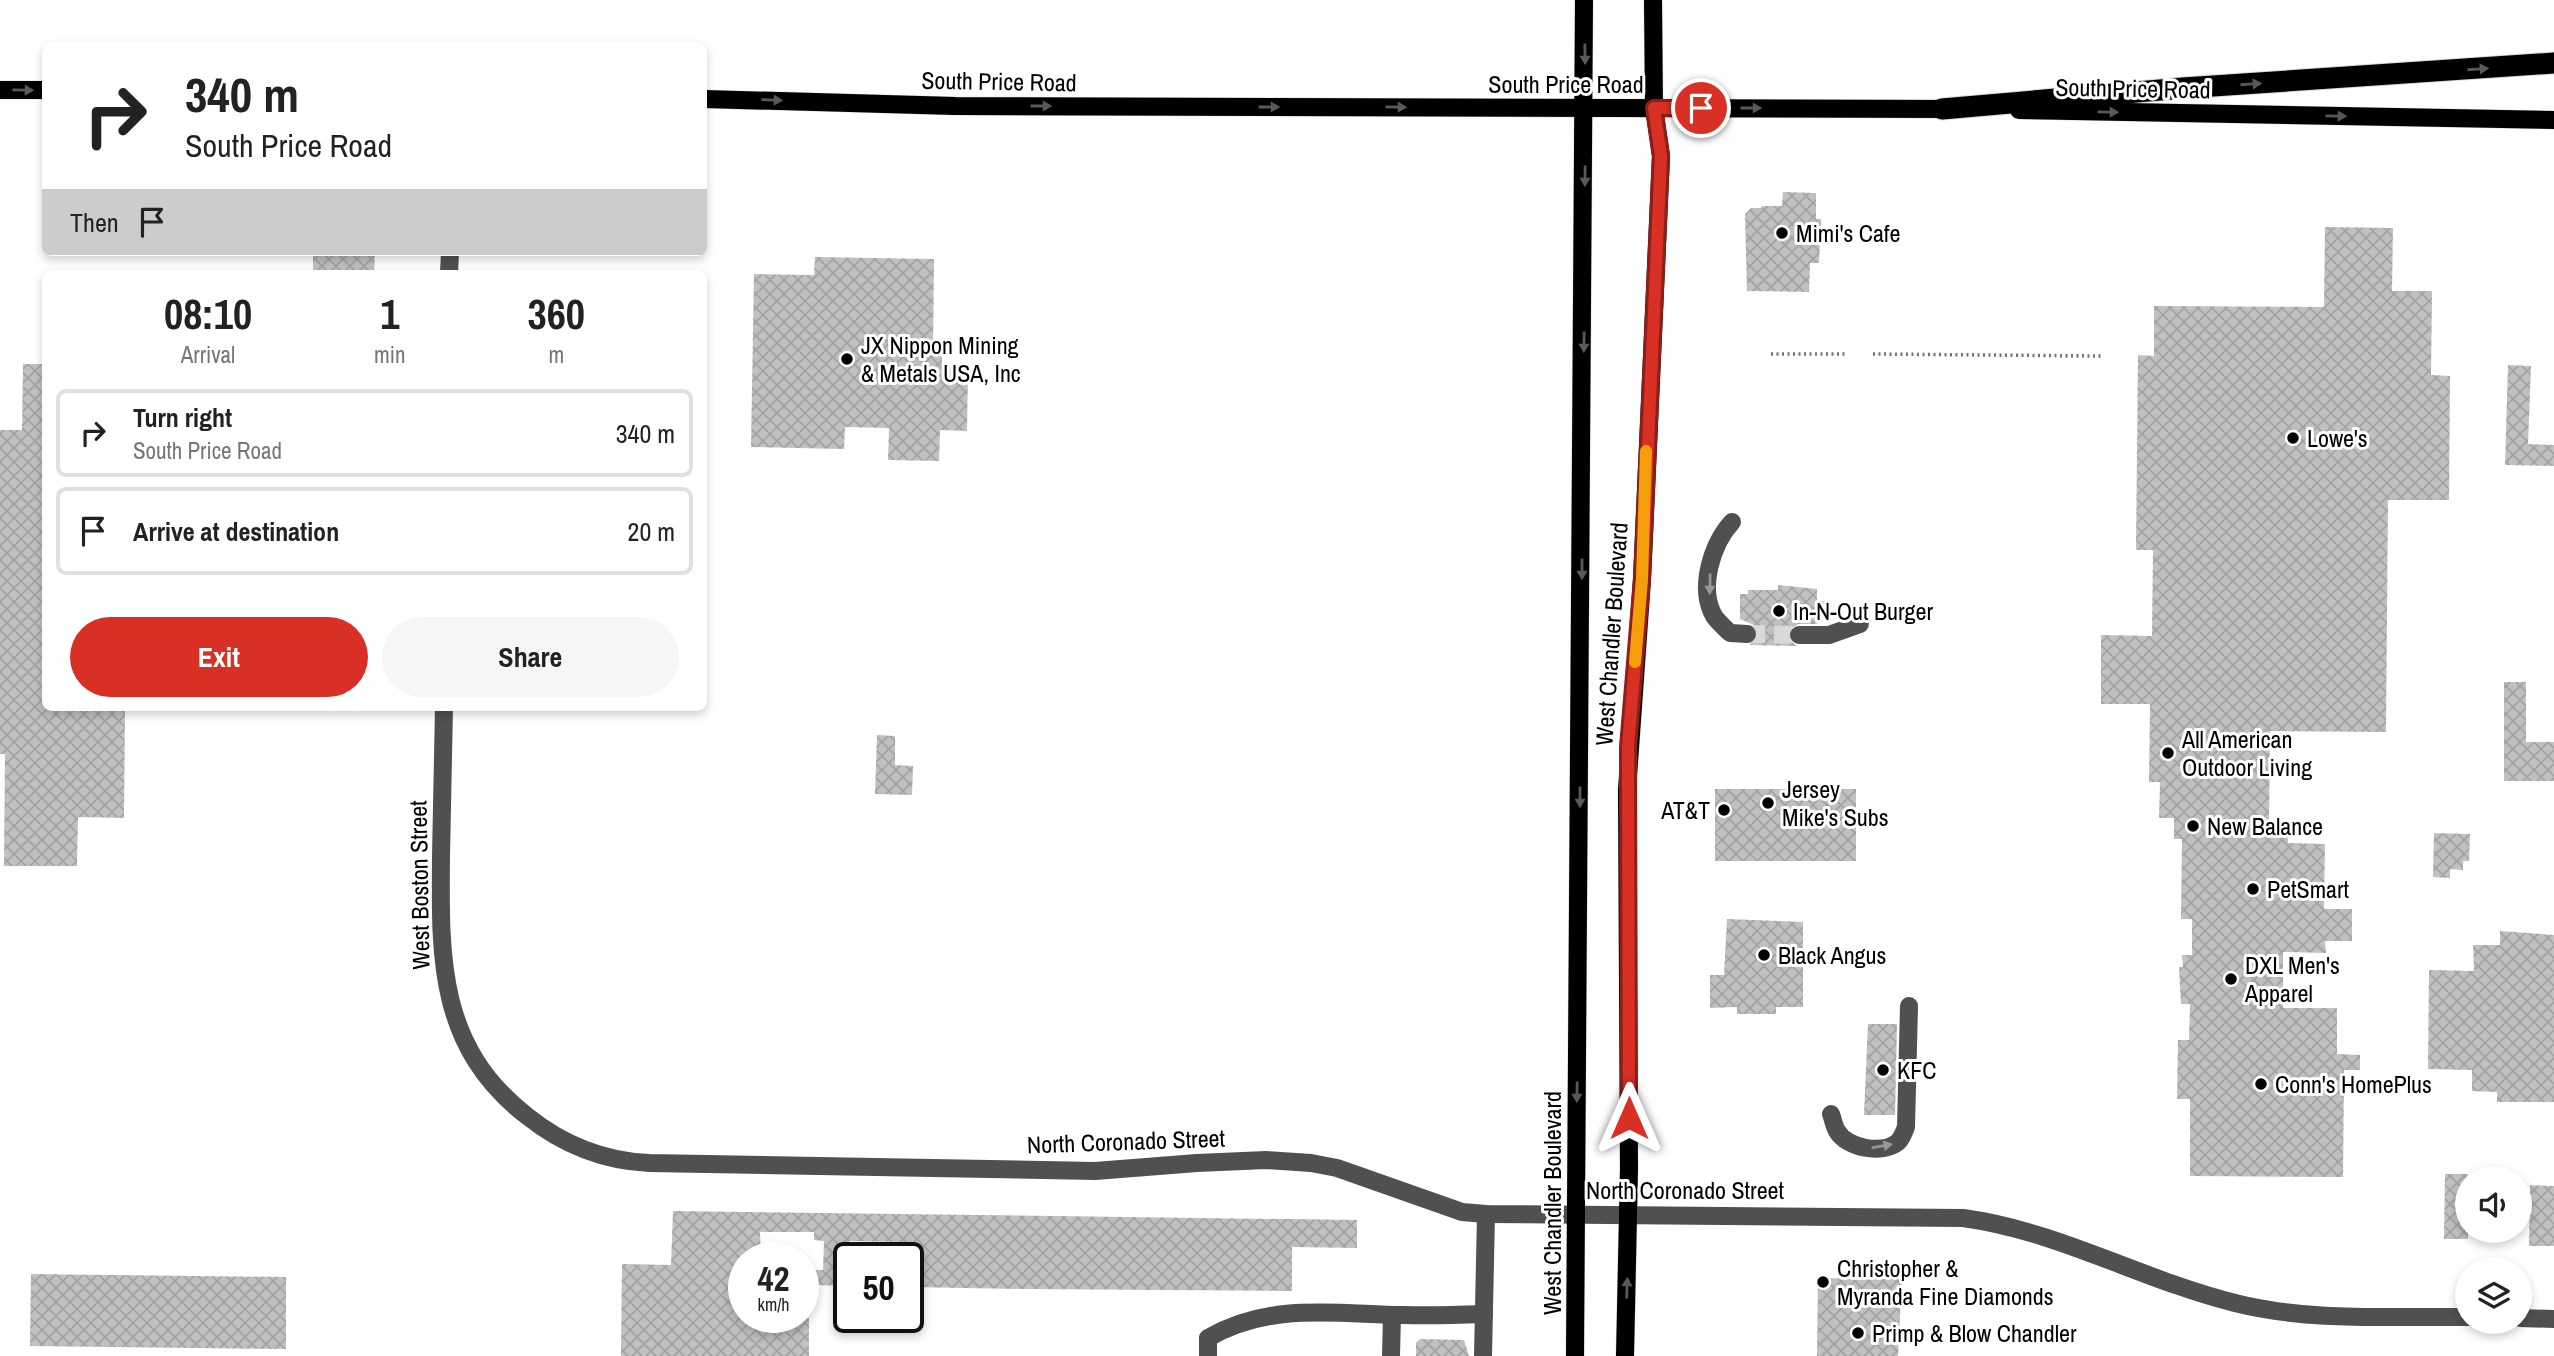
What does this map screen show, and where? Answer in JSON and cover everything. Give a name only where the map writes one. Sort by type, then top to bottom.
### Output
[{"type":"highway","points":[[1942,109],[2183,88],[2554,64]]},
{"type":"main road","name":"West Chandler Boulevard","points":[[1575,1356],[1584,0]]},
{"type":"main road","name":"West Chandler Boulevard","points":[[1625,1356],[1629,1214],[1627,790],[1642,579],[1661,156],[1654,108],[1653,0]]},
{"type":"main road","points":[[0,90],[42,90]]},
{"type":"main road","name":"South Price Road","points":[[707,99],[955,106],[1942,109],[2554,120]]},
{"type":"street","points":[[1732,522],[1721,534],[1713,554],[1709,603],[1715,617],[1730,633],[1746,634]]},
{"type":"street","points":[[1799,635],[1829,635],[1860,624]]},
{"type":"street","name":"West Boston Street","points":[[444,711],[440,916],[443,977],[455,1021],[472,1057]]},
{"type":"street","points":[[1831,1114],[1837,1132],[1846,1140],[1864,1147],[1887,1148],[1900,1141],[1906,1127],[1909,1006]]},
{"type":"street","name":"North Coronado Street","points":[[472,1057],[495,1087],[537,1125],[579,1148],[627,1162],[1095,1171],[1266,1160],[1337,1168],[1462,1212],[1486,1214],[1962,1217],[2036,1232],[2198,1292],[2253,1307],[2293,1313],[2455,1317]]},
{"type":"street","points":[[1483,1356],[1486,1214]]},
{"type":"street","points":[[1208,1356],[1208,1338],[1223,1330],[1273,1314],[1326,1311],[1484,1314]]},
{"type":"street","points":[[1391,1356],[1392,1314]]},
{"type":"street","points":[[2532,1318],[2554,1319]]},
{"type":"path","points":[[1771,354],[1848,354]]},
{"type":"path","points":[[1872,354],[2101,356]]},
{"type":"building","name":"Mimi's Cafe","points":[[1783,192],[1816,193],[1816,219],[1821,219],[1819,263],[1810,263],[1809,292],[1747,291],[1745,214],[1751,208],[1782,206]]},
{"type":"building","name":"Lowe's","points":[[2325,227],[2393,228],[2392,291],[2432,291],[2431,375],[2450,376],[2449,500],[2388,500],[2386,732],[2270,731],[2269,824],[2288,825],[2288,843],[2325,844],[2324,909],[2352,909],[2352,941],[2325,941],[2326,953],[2283,952],[2283,1008],[2337,1008],[2337,1054],[2360,1055],[2360,1070],[2344,1070],[2343,1177],[2190,1176],[2190,1099],[2177,1099],[2178,1040],[2189,1040],[2190,1004],[2181,1004],[2179,967],[2183,967],[2182,955],[2192,955],[2192,919],[2181,919],[2182,839],[2174,839],[2174,818],[2159,818],[2160,782],[2149,782],[2150,704],[2101,704],[2101,635],[2152,636],[2153,550],[2136,550],[2138,355],[2154,356],[2154,306],[2324,307]]},
{"type":"building","points":[[313,256],[375,256],[374,270],[313,270]]},
{"type":"building","name":"JX Nippon Mining & Metals USA, Inc","points":[[815,257],[934,259],[933,349],[942,349],[942,368],[968,369],[967,431],[940,430],[939,461],[888,460],[889,428],[845,427],[844,449],[751,447],[754,274],[814,275]]},
{"type":"building","points":[[23,364],[42,364],[42,711],[125,711],[124,818],[78,817],[77,866],[4,866],[5,754],[0,754],[0,430],[22,430]]},
{"type":"building","points":[[2508,365],[2531,366],[2528,444],[2554,445],[2554,466],[2505,465]]},
{"type":"building","points":[[1778,585],[1817,589],[1817,601],[1824,601],[1824,617],[1817,617],[1817,624],[1798,624],[1790,629],[1789,640],[1797,646],[1750,645],[1758,634],[1754,625],[1740,619],[1740,594],[1748,594],[1748,590],[1778,590]]},
{"type":"building","points":[[2504,682],[2526,682],[2526,742],[2554,742],[2554,781],[2504,781]]},
{"type":"building","points":[[877,735],[895,736],[895,765],[913,766],[912,795],[875,794]]},
{"type":"building","points":[[1715,789],[1856,789],[1856,861],[1715,861]]},
{"type":"building","points":[[2434,833],[2470,834],[2469,861],[2463,861],[2463,870],[2450,869],[2450,878],[2433,877]]},
{"type":"building","name":"Black Angus","points":[[1727,919],[1803,922],[1803,1007],[1776,1007],[1776,1014],[1737,1014],[1737,1007],[1710,1008],[1710,975],[1724,975]]},
{"type":"building","points":[[2500,931],[2554,935],[2554,1102],[2497,1102],[2497,1092],[2472,1091],[2472,1070],[2428,1069],[2429,970],[2474,971],[2473,945],[2500,945]]},
{"type":"building","name":"KFC","points":[[1868,1024],[1897,1024],[1895,1115],[1864,1115]]},
{"type":"building","points":[[2445,1174],[2455,1174],[2455,1239],[2444,1239]]},
{"type":"building","points":[[2532,1185],[2554,1186],[2554,1246],[2529,1246],[2532,1243]]},
{"type":"building","points":[[673,1211],[1357,1220],[1357,1248],[1292,1247],[1292,1291],[924,1287],[924,1242],[849,1241],[833,1242],[833,1286],[819,1285],[819,1270],[823,1270],[824,1241],[814,1240],[814,1232],[760,1232],[760,1242],[728,1242],[728,1333],[809,1333],[809,1356],[621,1356],[622,1264],[671,1265]]},
{"type":"building","points":[[31,1274],[286,1277],[286,1349],[30,1346]]},
{"type":"building","points":[[1887,1276],[1902,1276],[1898,1356],[1817,1356],[1818,1278],[1887,1279]]},
{"type":"building","points":[[1420,1339],[1464,1340],[1469,1356],[1416,1356],[1416,1343]]},
{"type":"tunnel","points":[[1747,634],[1799,635]]},
{"type":"slow traffic","points":[[1635,662],[1642,579],[1646,451]]},
{"type":"place","name":"Mimi's Cafe","points":[[1782,233]]},
{"type":"place","name":"JX Nippon Mining & Metals USA, Inc","points":[[847,359]]},
{"type":"place","name":"Lowe's","points":[[2293,438]]},
{"type":"place","name":"In-N-Out Burger","points":[[1779,611]]},
{"type":"place","name":"All American Outdoor Living","points":[[2168,753]]},
{"type":"place","name":"Jersey Mike's Subs","points":[[1768,803]]},
{"type":"place","name":"AT&T","points":[[1724,810]]},
{"type":"place","name":"New Balance","points":[[2193,826]]},
{"type":"place","name":"PetSmart","points":[[2253,889]]},
{"type":"place","name":"Black Angus","points":[[1764,955]]},
{"type":"place","name":"DXL Men's Apparel","points":[[2231,979]]},
{"type":"place","name":"KFC","points":[[1883,1070]]},
{"type":"place","name":"Conn's HomePlus","points":[[2261,1084]]},
{"type":"place","name":"Christopher & Myranda Fine Diamonds","points":[[1823,1282]]},
{"type":"place","name":"Primp & Blow Chandler","points":[[1858,1333]]},
{"type":"route","points":[[1629,1118],[1626,891],[1628,747],[1642,579],[1646,439],[1661,156],[1654,108],[1701,108]]}]
